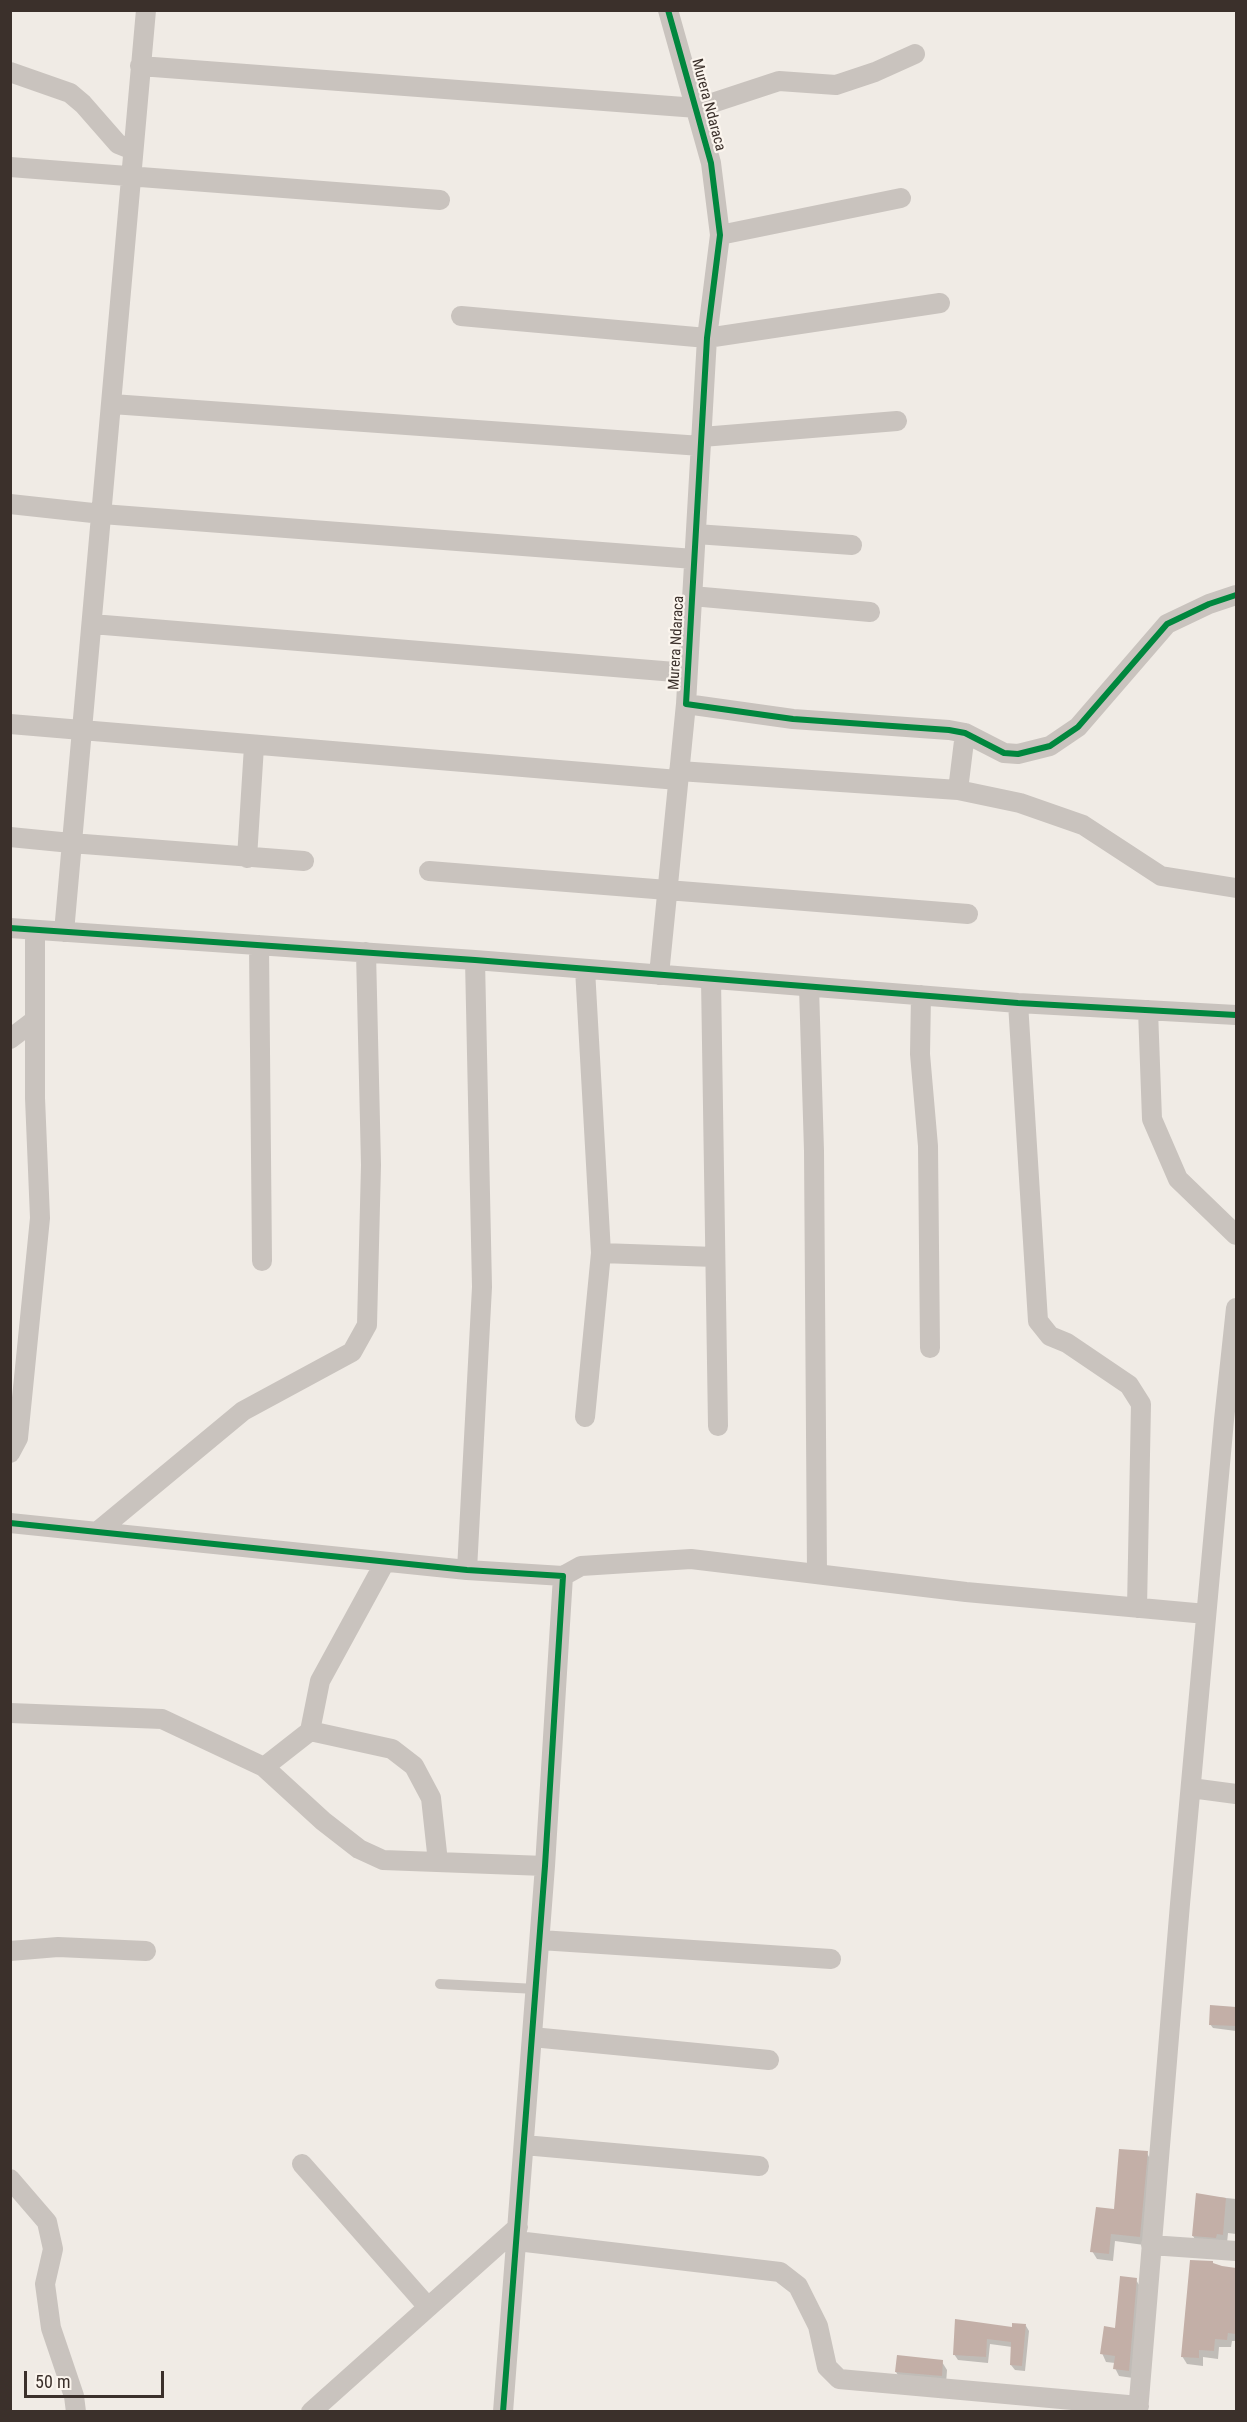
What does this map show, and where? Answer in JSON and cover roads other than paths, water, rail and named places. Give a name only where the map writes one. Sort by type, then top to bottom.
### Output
[{"type":"street","points":[[64,932],[146,10]]},
{"type":"street","name":"Murera Ndaraca","points":[[668,10],[711,163],[720,235],[707,339],[686,704],[793,719],[949,730],[965,733],[1005,753],[1018,754],[1050,746],[1078,727],[1167,624],[1209,604],[1236,595]]},
{"type":"street","points":[[140,66],[697,108],[779,81],[836,85],[875,72],[915,54]]},
{"type":"street","points":[[10,72],[70,93],[83,104],[118,144],[133,150]]},
{"type":"street","points":[[10,167],[440,200]]},
{"type":"street","points":[[720,235],[901,198]]},
{"type":"street","points":[[461,316],[707,339],[940,303]]},
{"type":"street","points":[[112,404],[701,442],[897,421]]},
{"type":"street","points":[[10,504],[102,514],[694,559]]},
{"type":"street","points":[[696,534],[852,545]]},
{"type":"street","points":[[692,596],[870,612]]},
{"type":"street","points":[[92,624],[687,673]]},
{"type":"street","points":[[659,975],[686,704]]},
{"type":"street","points":[[10,724],[254,746],[678,775],[958,790],[1020,802],[1083,825],[1161,876],[1236,888]]},
{"type":"street","points":[[958,790],[965,733]]},
{"type":"street","points":[[247,858],[254,746]]},
{"type":"street","points":[[10,837],[304,861]]},
{"type":"street","points":[[429,871],[667,888],[968,914]]},
{"type":"street","points":[[10,928],[475,960],[1018,1003],[1236,1015]]},
{"type":"street","points":[[10,1454],[18,1438],[40,1218],[35,1098],[35,930]]},
{"type":"street","points":[[259,945],[262,1261]]},
{"type":"street","points":[[98,1532],[243,1411],[352,1352],[367,1325],[371,1165],[366,952]]},
{"type":"street","points":[[467,1570],[482,1287],[475,960]]},
{"type":"street","points":[[585,969],[601,1253],[585,1417]]},
{"type":"street","points":[[711,979],[718,1426]]},
{"type":"street","points":[[808,987],[814,1151],[817,1574]]},
{"type":"street","points":[[921,996],[920,1054],[928,1146],[930,1348]]},
{"type":"street","points":[[1018,1003],[1038,1321],[1050,1336],[1067,1343],[1129,1385],[1141,1404],[1137,1608]]},
{"type":"street","points":[[1148,1010],[1152,1119],[1178,1179],[1236,1235]]},
{"type":"street","points":[[10,1040],[35,1020]]},
{"type":"street","points":[[601,1253],[715,1257]]},
{"type":"street","points":[[311,2412],[428,2307],[517,2234],[780,2272],[798,2286],[818,2326],[827,2367],[839,2379],[1138,2409],[1150,2245],[1206,1614],[1228,1459],[1236,1308]]},
{"type":"street","points":[[10,1351],[24,1373]]},
{"type":"street","points":[[10,1523],[467,1570],[563,1576],[581,1566],[691,1559],[966,1592],[1206,1614]]},
{"type":"street","points":[[264,1767],[310,1731],[320,1681],[385,1562]]},
{"type":"street","points":[[503,2412],[540,1940],[563,1576]]},
{"type":"street","points":[[10,1713],[162,1719],[264,1767],[323,1821],[359,1849],[383,1860],[545,1866]]},
{"type":"street","points":[[310,1731],[392,1749],[414,1766],[431,1798],[438,1862]]},
{"type":"street","points":[[1191,1788],[1236,1794]]},
{"type":"street","points":[[540,1940],[831,1959]]},
{"type":"street","points":[[10,1951],[58,1947],[146,1951]]},
{"type":"street","points":[[532,2037],[769,2060]]},
{"type":"street","points":[[524,2145],[759,2166]]},
{"type":"street","points":[[302,2164],[428,2307]]},
{"type":"street","points":[[10,2179],[46,2222],[52,2249],[45,2284],[51,2328],[74,2396],[76,2412]]},
{"type":"street","points":[[1150,2245],[1236,2251]]},
{"type":"lane","points":[[440,1984],[536,1989]]}]
